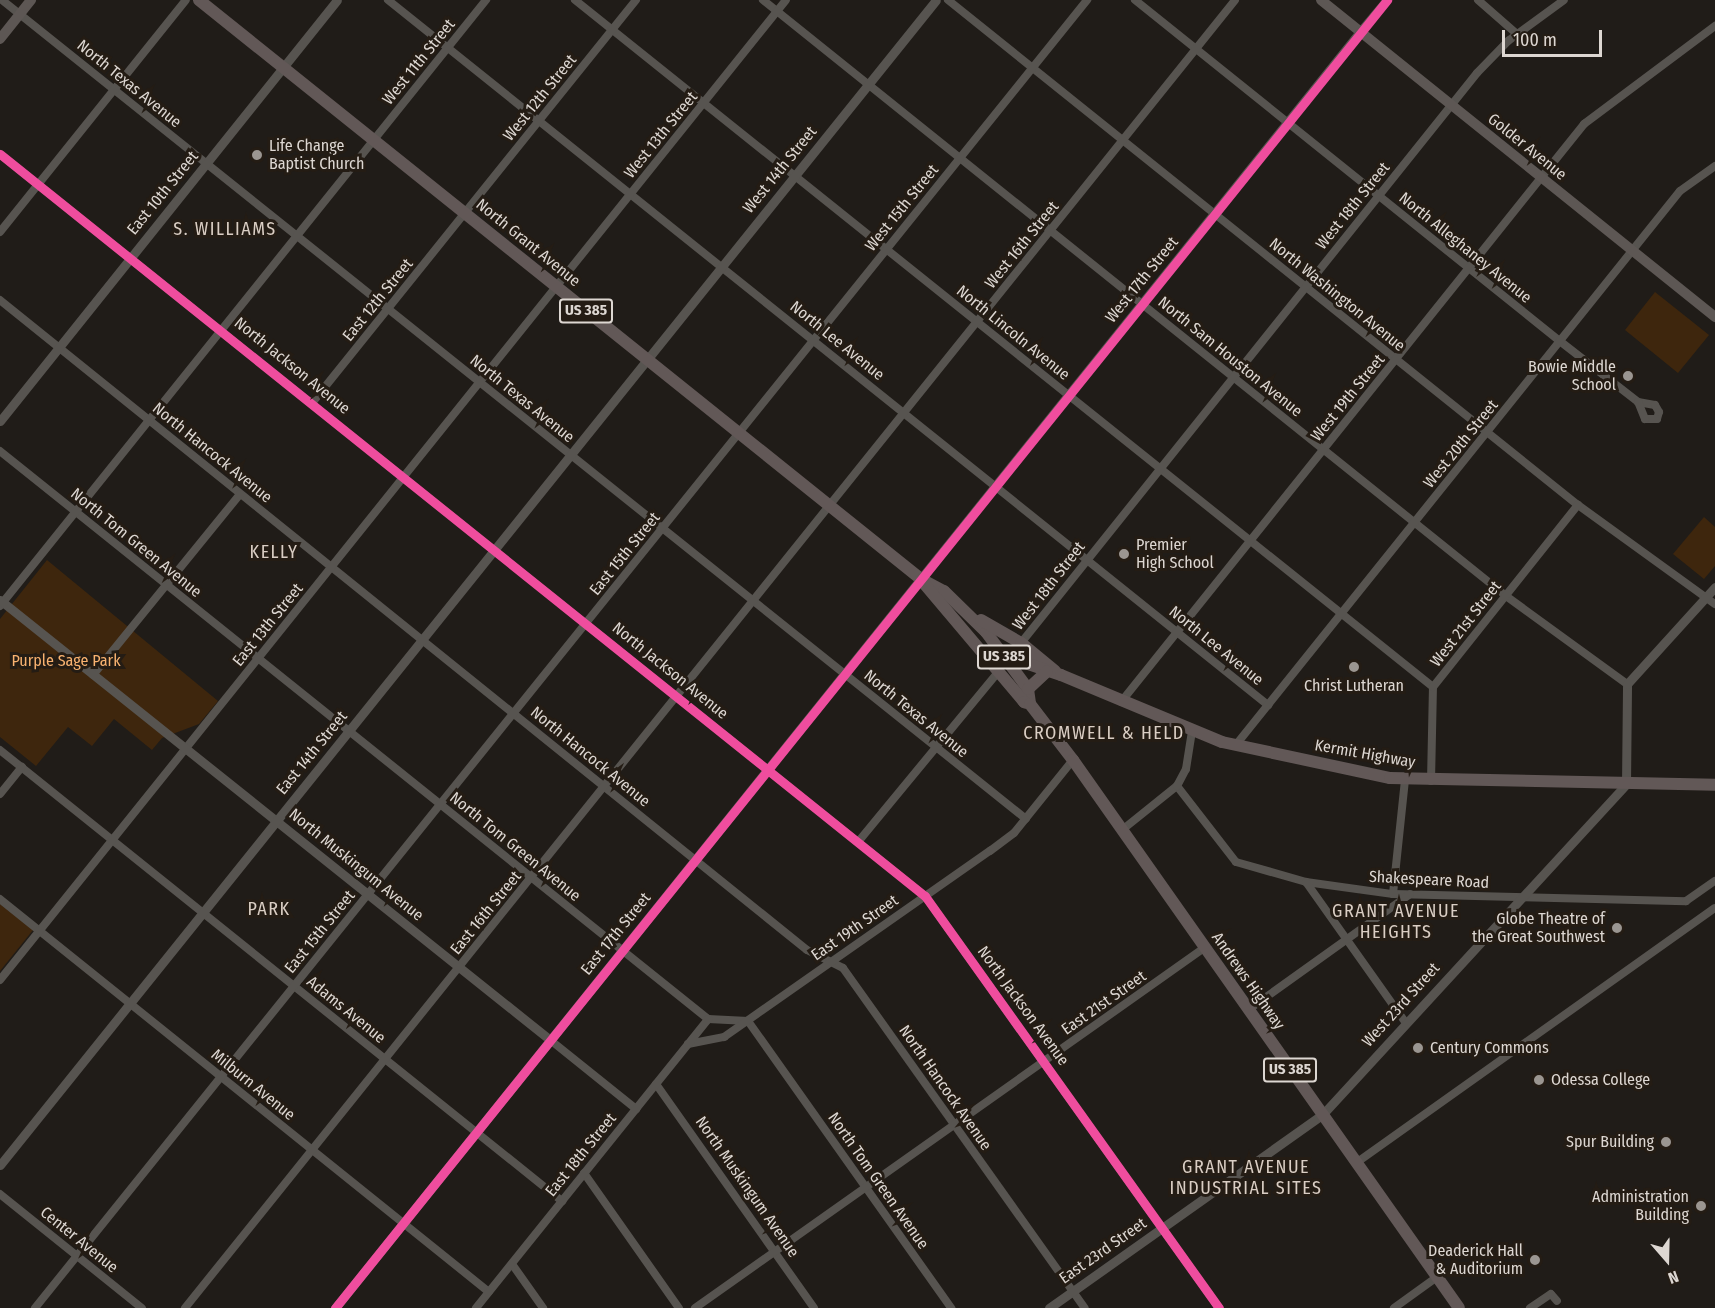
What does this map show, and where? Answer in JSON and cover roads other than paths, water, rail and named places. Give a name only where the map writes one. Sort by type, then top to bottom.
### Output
[{"type":"main road","points":[[0,39],[31,0]]},
{"type":"main road","name":"North Grant Avenue","points":[[198,0],[921,579],[944,591],[971,614]]},
{"type":"main road","name":"Golder Avenue","points":[[1321,0],[1715,317]]},
{"type":"main road","name":"North Grant Avenue","points":[[921,579],[930,594],[981,647]]},
{"type":"main road","name":"Kermit Highway","points":[[971,614],[1021,643],[1061,675]]},
{"type":"main road","name":"Andrews Highway","points":[[971,614],[1028,689],[1030,704],[1073,760],[1459,1308]]},
{"type":"main road","name":"Kermit Highway","points":[[981,647],[1061,675],[1120,703],[1192,732],[1235,746],[1406,780],[1715,785]]},
{"type":"main road","name":"Andrews Highway","points":[[981,647],[1024,702],[1030,704]]},
{"type":"main road","points":[[1028,689],[1047,671]]},
{"type":"street","name":"North Texas Avenue","points":[[2,0],[1026,819]]},
{"type":"street","points":[[0,232],[186,0]]},
{"type":"street","name":"East 10th Street","points":[[0,421],[337,0]]},
{"type":"street","name":"North Lee Avenue","points":[[388,0],[1268,705]]},
{"type":"street","name":"West 11th Street","points":[[1,603],[223,330],[486,0]]},
{"type":"street","name":"North Lincoln Avenue","points":[[575,0],[1433,687]]},
{"type":"street","name":"West 12th Street","points":[[465,214],[636,0]]},
{"type":"street","name":"North Sam Houston Avenue","points":[[763,0],[1506,596],[1627,684]]},
{"type":"street","name":"West 13th Street","points":[[556,287],[786,0]]},
{"type":"street","name":"West 14th Street","points":[[647,360],[936,0]]},
{"type":"street","name":"North Washington Avenue","points":[[948,0],[1578,506],[1715,604]]},
{"type":"street","name":"West 15th Street","points":[[739,433],[1087,0]]},
{"type":"street","name":"North Alleghaney Avenue","points":[[1135,0],[1638,402]]},
{"type":"street","name":"West 16th Street","points":[[830,506],[1235,0]]},
{"type":"street","name":"West 17th Street","points":[[921,579],[1387,0]]},
{"type":"street","points":[[1478,0],[1517,34]]},
{"type":"street","name":"West 18th Street","points":[[1021,643],[1451,105],[1517,34],[1564,0]]},
{"type":"street","name":"West 19th Street","points":[[1120,703],[1541,177],[1597,111],[1715,26]]},
{"type":"street","name":"North Jackson Avenue","points":[[0,154],[223,330],[925,896],[1220,1308]]},
{"type":"street","name":"West 20th Street","points":[[1235,746],[1634,252],[1680,191],[1715,166]]},
{"type":"street","name":"East 12th Street","points":[[312,403],[465,214]]},
{"type":"street","name":"East 13th Street","points":[[0,980],[556,287]]},
{"type":"street","name":"North Hancock Avenue","points":[[0,300],[807,950],[843,968],[1085,1308]]},
{"type":"street","name":"East 14th Street","points":[[0,1165],[647,360]]},
{"type":"street","name":"East 15th Street","points":[[35,1308],[739,433]]},
{"type":"street","name":"North Tom Green Avenue","points":[[0,451],[708,1019]]},
{"type":"street","points":[[93,675],[240,494]]},
{"type":"street","name":"East 16th Street","points":[[185,1308],[830,506]]},
{"type":"street","name":"West 21st Street","points":[[1431,781],[1433,687],[1578,506]]},
{"type":"street","name":"East 17th Street","points":[[335,1308],[921,579]]},
{"type":"street","points":[[1626,784],[1627,684],[1715,587]]},
{"type":"street","name":"North Muskingum Avenue","points":[[1,603],[636,1109]]},
{"type":"street","points":[[858,842],[999,671]]},
{"type":"street","points":[[1122,830],[1177,786],[1186,769],[1192,732]]},
{"type":"street","name":"Adams Avenue","points":[[0,750],[562,1201]]},
{"type":"street","name":"East 19th Street","points":[[688,1044],[724,1037],[1014,833],[1073,760]]},
{"type":"street","points":[[0,794],[22,767]]},
{"type":"street","points":[[1393,894],[1406,780]]},
{"type":"street","name":"West 23rd Street","points":[[1322,1115],[1626,784]]},
{"type":"street","name":"Shakespeare Road","points":[[1177,786],[1236,862],[1306,882],[1393,894],[1686,901],[1715,881]]},
{"type":"street","points":[[1306,882],[1405,1022]]},
{"type":"street","points":[[1248,1010],[1410,894]]},
{"type":"street","name":"Milburn Avenue","points":[[0,899],[489,1292]]},
{"type":"street","points":[[1356,1163],[1715,908]]},
{"type":"street","name":"East 21st Street","points":[[696,1308],[1204,948]]},
{"type":"street","points":[[708,1019],[748,1021]]},
{"type":"street","name":"East 18th Street","points":[[476,1308],[708,1019]]},
{"type":"street","name":"North Tom Green Avenue","points":[[748,1021],[951,1308]]},
{"type":"street","name":"North Muskingum Avenue","points":[[656,1084],[814,1308]]},
{"type":"street","name":"East 23rd Street","points":[[1049,1308],[1322,1115]]},
{"type":"street","points":[[584,1173],[680,1308]]},
{"type":"street","name":"Center Avenue","points":[[0,1194],[142,1308]]},
{"type":"street","points":[[512,1264],[543,1308]]},
{"type":"street","points":[[1394,1308],[1437,1277]]},
{"type":"street","points":[[1530,1308],[1551,1294],[1557,1301]]},
{"type":"place","name":"Life Change Baptist Church","points":[[257,155]]},
{"type":"place","name":"Bowie Middle School","points":[[1628,376]]},
{"type":"place","name":"Premier High School","points":[[1124,554]]},
{"type":"place","name":"Christ Lutheran","points":[[1354,667]]},
{"type":"place","name":"Globe Theatre of the Great Southwest","points":[[1617,928]]},
{"type":"place","name":"Century Commons","points":[[1418,1048]]},
{"type":"place","name":"Odessa College","points":[[1539,1080]]},
{"type":"place","name":"Spur Building","points":[[1666,1142]]},
{"type":"place","name":"Administration Building","points":[[1701,1206]]},
{"type":"place","name":"Deaderick Hall & Auditorium","points":[[1535,1260]]},
{"type":"district","name":"S. WILLIAMS","points":[[225,229]]},
{"type":"district","name":"KELLY","points":[[274,552]]},
{"type":"district","name":"CROMWELL & HELD","points":[[1104,733]]},
{"type":"district","name":"PARK","points":[[269,909]]},
{"type":"district","name":"GRANT AVENUE HEIGHTS","points":[[1396,922]]},
{"type":"district","name":"GRANT AVENUE INDUSTRIAL SITES","points":[[1246,1178]]},
{"type":"park label","name":"Purple Sage Park","points":[[66,661]]}]
